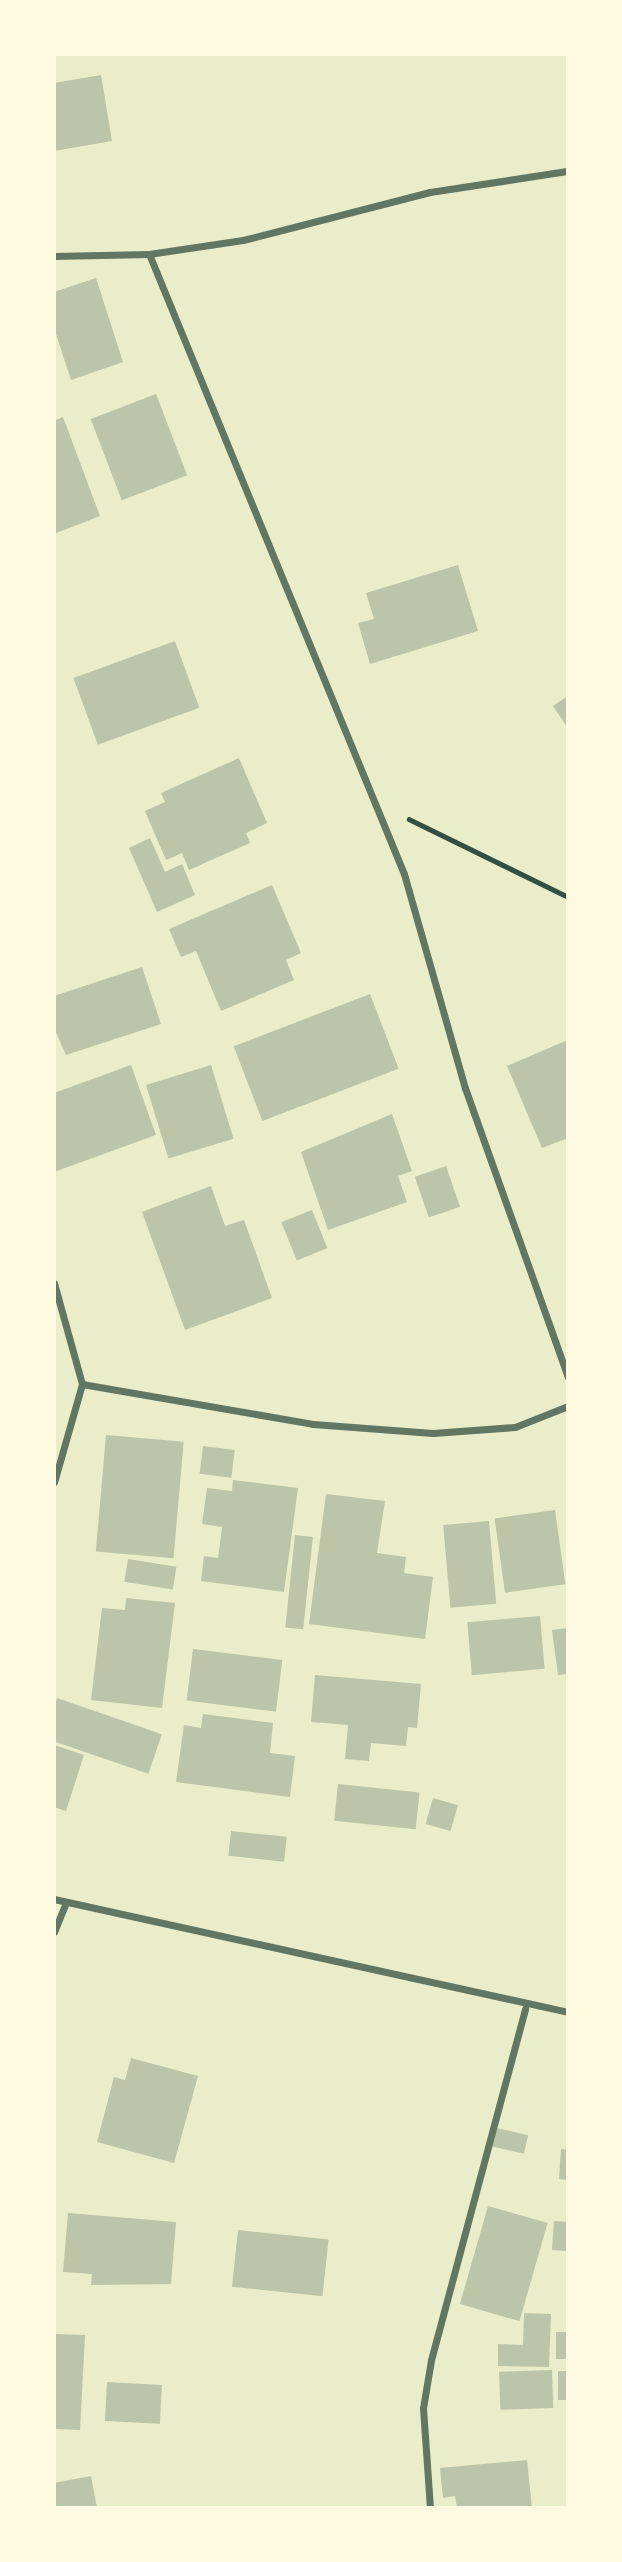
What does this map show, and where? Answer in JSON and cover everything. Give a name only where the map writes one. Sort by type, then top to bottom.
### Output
[{"type":"street","points":[[54,256],[149,254],[243,240],[430,192],[568,171]]},
{"type":"street","points":[[149,254],[264,521],[370,802],[404,874],[464,1088],[568,1377]]},
{"type":"street","points":[[54,1283],[82,1384],[54,1482]]},
{"type":"street","points":[[82,1384],[313,1424],[433,1433],[515,1427],[568,1406]]},
{"type":"street","points":[[54,1899],[525,2008],[568,2012]]},
{"type":"street","points":[[54,1932],[66,1902]]},
{"type":"street","points":[[430,2508],[423,2408],[431,2360],[525,2008]]},
{"type":"path","points":[[370,802],[568,897]]},
{"type":"building","points":[[101,75],[112,141],[54,151],[54,83]]},
{"type":"building","points":[[96,278],[123,362],[71,380],[54,328],[54,292]]},
{"type":"building","points":[[156,394],[187,475],[122,500],[91,419]]},
{"type":"building","points":[[63,417],[100,516],[54,534],[54,421]]},
{"type":"building","points":[[458,565],[478,631],[370,664],[358,623],[374,619],[366,593]]},
{"type":"building","points":[[175,641],[199,708],[98,745],[74,678]]},
{"type":"building","points":[[568,696],[568,728],[553,706]]},
{"type":"building","points":[[239,758],[267,823],[246,833],[250,843],[189,870],[182,853],[166,860],[145,811],[165,802],[161,793]]},
{"type":"building","points":[[150,838],[165,872],[182,864],[195,895],[157,912],[129,848]]},
{"type":"building","points":[[272,885],[301,953],[286,960],[294,980],[221,1011],[196,951],[181,957],[169,929]]},
{"type":"building","points":[[142,967],[161,1024],[66,1055],[54,1028],[54,996]]},
{"type":"building","points":[[370,994],[399,1069],[262,1121],[234,1046]]},
{"type":"building","points":[[568,1040],[568,1138],[542,1148],[507,1066]]},
{"type":"building","points":[[131,1065],[156,1135],[54,1172],[54,1093]]},
{"type":"building","points":[[211,1065],[234,1139],[168,1159],[146,1085]]},
{"type":"building","points":[[392,1114],[412,1171],[398,1176],[407,1202],[328,1230],[301,1152]]},
{"type":"building","points":[[446,1166],[460,1207],[429,1217],[415,1177]]},
{"type":"building","points":[[211,1186],[225,1226],[244,1220],[272,1298],[185,1330],[142,1212]]},
{"type":"building","points":[[312,1210],[327,1248],[297,1260],[281,1222]]},
{"type":"building","points":[[106,1435],[184,1442],[174,1558],[96,1552]]},
{"type":"building","points":[[203,1446],[235,1450],[231,1478],[200,1474]]},
{"type":"building","points":[[233,1480],[298,1488],[284,1592],[201,1581],[204,1556],[218,1558],[222,1527],[202,1524],[207,1488],[232,1491]]},
{"type":"building","points":[[326,1494],[385,1501],[377,1553],[406,1557],[404,1573],[433,1577],[425,1639],[309,1624]]},
{"type":"building","points":[[555,1510],[565,1584],[505,1593],[495,1518]]},
{"type":"building","points":[[489,1521],[496,1604],[450,1608],[443,1525]]},
{"type":"building","points":[[295,1535],[313,1537],[303,1629],[285,1627]]},
{"type":"building","points":[[128,1559],[176,1567],[173,1589],[124,1582]]},
{"type":"building","points":[[126,1598],[175,1603],[162,1708],[91,1700],[102,1608],[125,1610]]},
{"type":"building","points":[[540,1616],[545,1669],[472,1675],[467,1622]]},
{"type":"building","points":[[568,1628],[568,1674],[558,1675],[552,1630]]},
{"type":"building","points":[[193,1649],[282,1660],[276,1712],[187,1701]]},
{"type":"building","points":[[315,1675],[421,1684],[417,1728],[408,1727],[406,1746],[371,1743],[369,1761],[345,1759],[348,1725],[311,1722]]},
{"type":"building","points":[[57,1698],[162,1734],[148,1774],[54,1741],[54,1707]]},
{"type":"building","points":[[203,1714],[273,1723],[270,1753],[295,1756],[290,1797],[176,1782],[184,1725],[201,1728]]},
{"type":"building","points":[[54,1745],[84,1755],[66,1811],[54,1807]]},
{"type":"building","points":[[338,1784],[420,1793],[416,1829],[334,1821]]},
{"type":"building","points":[[433,1798],[458,1805],[451,1831],[426,1824]]},
{"type":"building","points":[[231,1831],[287,1837],[284,1862],[228,1856]]},
{"type":"building","points":[[131,2058],[198,2076],[174,2163],[97,2142],[114,2077],[125,2080]]},
{"type":"building","points":[[497,2128],[528,2135],[524,2154],[493,2147]]},
{"type":"building","points":[[561,2149],[568,2150],[568,2180],[559,2179]]},
{"type":"building","points":[[488,2206],[548,2223],[519,2321],[460,2304]]},
{"type":"building","points":[[68,2213],[176,2222],[171,2284],[91,2285],[92,2274],[63,2272]]},
{"type":"building","points":[[554,2221],[568,2222],[566,2251],[552,2250]]},
{"type":"building","points":[[238,2230],[329,2240],[323,2296],[232,2287]]},
{"type":"building","points":[[524,2313],[551,2314],[549,2367],[498,2366],[498,2344],[523,2345]]},
{"type":"building","points":[[556,2332],[568,2332],[568,2359],[556,2359]]},
{"type":"building","points":[[54,2334],[85,2335],[80,2430],[54,2429]]},
{"type":"building","points":[[552,2370],[553,2408],[500,2410],[499,2372]]},
{"type":"building","points":[[558,2371],[568,2371],[568,2400],[558,2400]]},
{"type":"building","points":[[107,2382],[162,2385],[160,2424],[105,2421]]},
{"type":"building","points":[[527,2460],[532,2508],[457,2508],[455,2496],[443,2498],[440,2468]]},
{"type":"building","points":[[91,2476],[97,2508],[54,2508],[54,2483]]}]
